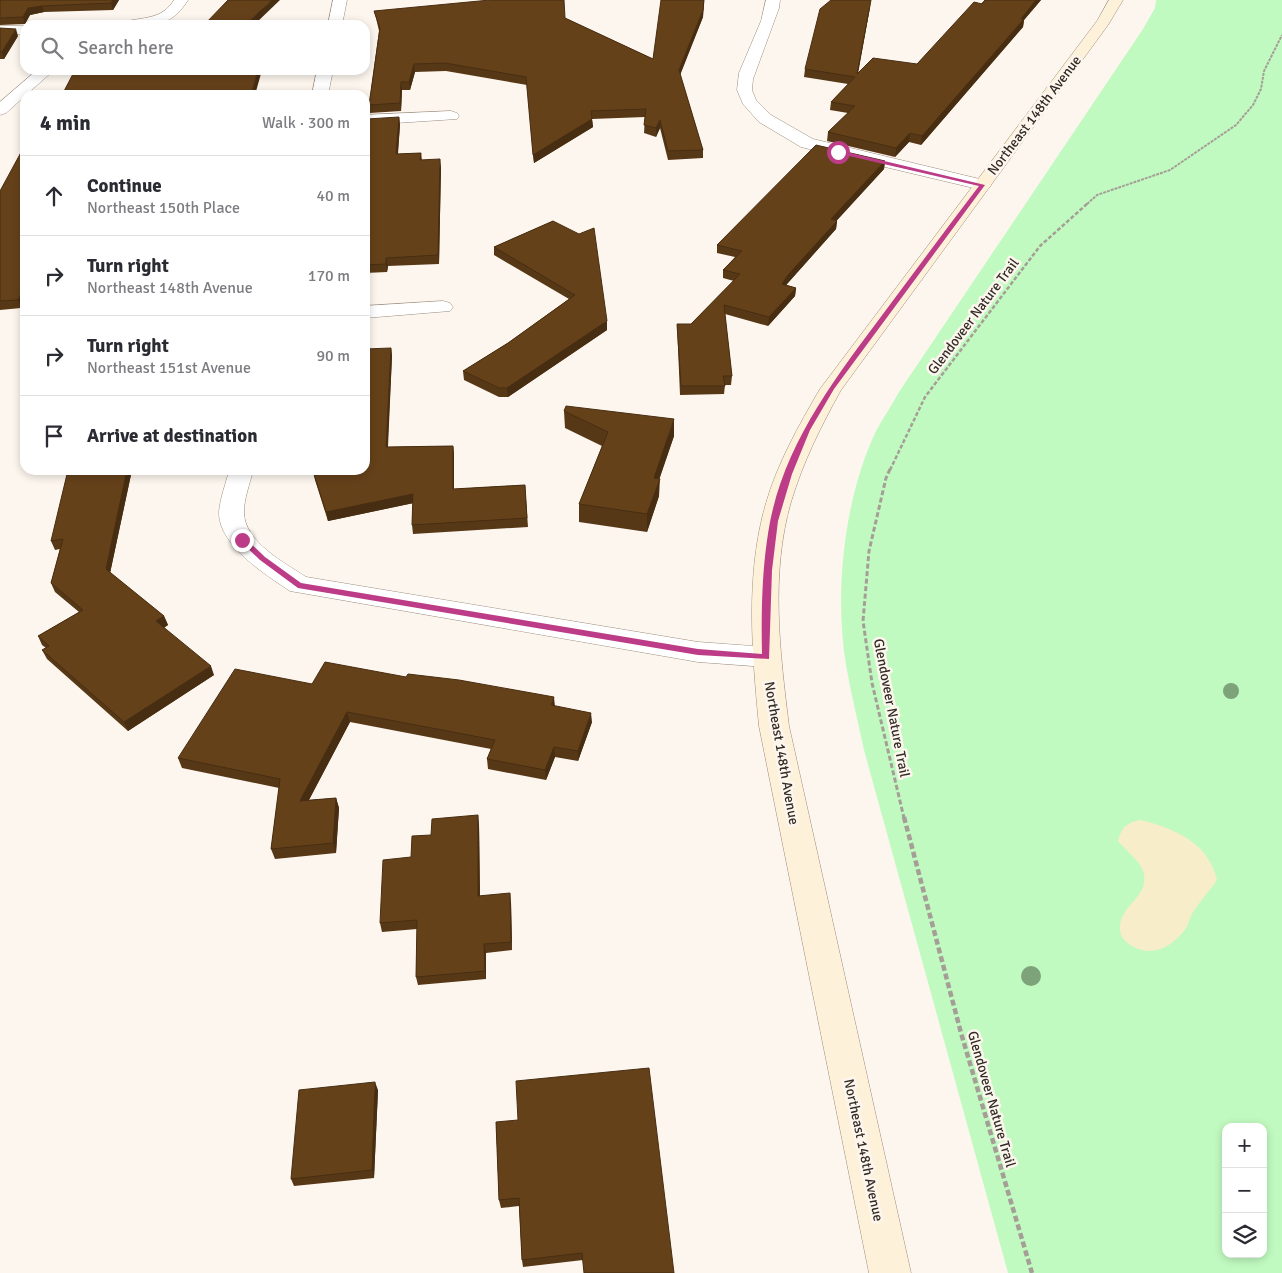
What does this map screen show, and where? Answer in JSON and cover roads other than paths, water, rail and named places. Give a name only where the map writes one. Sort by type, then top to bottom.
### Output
[{"type":"main road","name":"Northeast 148th Avenue","points":[[890,1273],[786,791],[774,726],[766,657],[767,580],[774,521],[788,474],[807,430],[831,389],[1103,22],[1116,0]]},
{"type":"street","points":[[156,20],[165,18],[176,10],[181,0]]},
{"type":"street","points":[[336,20],[340,0]]},
{"type":"street","points":[[773,0],[770,18],[744,80],[745,93],[762,118],[789,135],[815,145],[982,185]]},
{"type":"street","points":[[0,30],[20,30]]},
{"type":"street","points":[[23,90],[40,75]]},
{"type":"street","points":[[321,90],[325,75]]},
{"type":"street","points":[[0,110],[20,93]]},
{"type":"street","points":[[370,120],[451,116]]},
{"type":"street","points":[[370,312],[443,307]]},
{"type":"street","points":[[240,475],[232,515],[242,540],[262,558],[298,585],[698,652],[766,657]]}]
